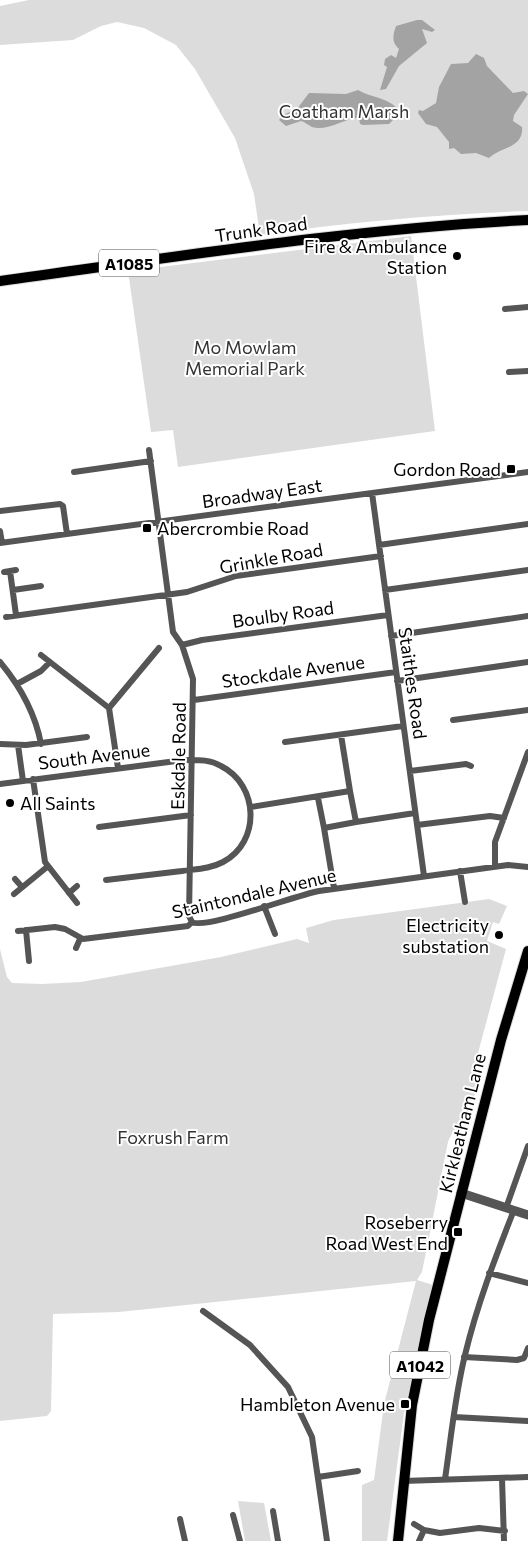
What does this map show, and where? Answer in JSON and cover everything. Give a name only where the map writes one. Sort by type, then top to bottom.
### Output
[{"type":"main road","name":"Trunk Road","points":[[0,281],[316,237],[391,229],[528,220]]},
{"type":"main road","name":"Kirkleatham Lane","points":[[398,1541],[412,1405],[439,1276],[506,1018],[528,951]]},
{"type":"street","points":[[505,309],[528,307]]},
{"type":"street","points":[[509,372],[528,371]]},
{"type":"street","points":[[149,450],[168,594]]},
{"type":"street","points":[[74,472],[151,462]]},
{"type":"street","name":"Broadway East","points":[[1,543],[528,472]]},
{"type":"street","name":"Staithes Road","points":[[372,493],[424,876]]},
{"type":"street","points":[[0,511],[60,504],[63,506],[67,534]]},
{"type":"street","points":[[379,545],[528,524]]},
{"type":"street","points":[[0,531],[1,543]]},
{"type":"street","name":"Grinkle Road","points":[[6,617],[187,592],[236,576],[381,556]]},
{"type":"street","points":[[385,590],[528,570]]},
{"type":"street","points":[[10,571],[16,615]]},
{"type":"street","points":[[13,590],[41,586]]},
{"type":"street","name":"Eskdale Road","points":[[168,594],[173,632],[182,645],[192,672],[194,700],[189,916],[192,922]]},
{"type":"street","name":"Boulby Road","points":[[182,645],[202,640],[388,615]]},
{"type":"street","points":[[391,636],[528,616]]},
{"type":"street","points":[[109,708],[159,648]]},
{"type":"street","points":[[41,655],[109,708],[118,768]]},
{"type":"street","points":[[0,662],[17,684],[31,709],[41,744]]},
{"type":"street","points":[[17,684],[41,671],[50,662]]},
{"type":"street","points":[[398,681],[528,662]]},
{"type":"street","name":"Stockdale Avenue","points":[[194,700],[396,672]]},
{"type":"street","points":[[453,720],[528,710]]},
{"type":"street","points":[[286,742],[403,726]]},
{"type":"street","points":[[75,730],[76,739]]},
{"type":"street","points":[[341,735],[356,822]]},
{"type":"street","points":[[0,744],[41,744],[87,738]]},
{"type":"street","points":[[18,745],[23,781]]},
{"type":"street","points":[[495,866],[495,842],[528,752]]},
{"type":"street","name":"South Avenue","points":[[0,784],[193,760],[213,762],[230,771],[243,786],[251,807]]},
{"type":"street","points":[[410,771],[466,764],[471,766]]},
{"type":"street","points":[[33,779],[42,852],[47,867],[77,903]]},
{"type":"street","points":[[106,880],[213,866],[236,852],[250,826],[251,807],[318,798],[350,791]]},
{"type":"street","points":[[318,798],[334,888]]},
{"type":"street","points":[[324,828],[415,813]]},
{"type":"street","points":[[100,827],[191,815]]},
{"type":"street","points":[[417,825],[490,816],[504,818]]},
{"type":"street","name":"Staintondale Avenue","points":[[80,938],[188,926],[192,922],[200,925],[234,917],[298,895],[334,888],[495,866],[528,867]]},
{"type":"street","points":[[14,894],[47,867]]},
{"type":"street","points":[[460,871],[465,902]]},
{"type":"street","points":[[15,879],[22,887]]},
{"type":"street","points":[[69,893],[77,886]]},
{"type":"street","points":[[264,906],[275,934]]},
{"type":"street","points":[[18,930],[55,927],[65,929],[80,938],[76,948]]},
{"type":"street","points":[[26,930],[29,960]]},
{"type":"street","points":[[445,1479],[464,1357],[528,1148]]},
{"type":"street","points":[[461,1193],[528,1215]]},
{"type":"street","points":[[490,1273],[528,1284]]},
{"type":"street","points":[[203,1311],[250,1345],[288,1387],[312,1437],[327,1541]]},
{"type":"street","points":[[464,1357],[517,1360],[524,1358],[528,1348]]},
{"type":"street","points":[[454,1417],[528,1421]]},
{"type":"street","points":[[318,1477],[358,1471]]},
{"type":"street","points":[[403,1481],[528,1477]]},
{"type":"street","points":[[502,1478],[504,1541]]},
{"type":"street","points":[[273,1511],[278,1541]]},
{"type":"street","points":[[233,1515],[240,1541]]},
{"type":"street","points":[[180,1519],[185,1541]]},
{"type":"street","points":[[414,1524],[424,1530],[440,1534],[479,1528],[505,1531]]},
{"type":"street","points":[[419,1541],[424,1530]]},
{"type":"green space","name":"Coatham Marsh","points":[[29,0],[528,0],[528,211],[394,219],[260,235],[254,194],[235,138],[195,69],[176,45],[144,28],[117,22],[101,26],[73,40],[0,45],[0,6]]},
{"type":"green space","name":"Mo Mowlam Memorial Park","points":[[411,236],[435,431],[178,467],[173,430],[151,432],[128,271]]},
{"type":"green space","name":"Foxrush Farm","points":[[489,899],[507,906],[499,924],[493,922],[487,941],[506,949],[471,1079],[476,1082],[476,1089],[470,1104],[448,1142],[422,1272],[417,1280],[433,1285],[404,1413],[387,1541],[362,1541],[362,1485],[374,1480],[384,1404],[416,1281],[119,1312],[53,1314],[51,1411],[47,1416],[0,1421],[0,949],[7,977],[12,983],[81,982],[221,957],[297,939],[309,943],[306,928],[334,920]]},
{"type":"green space","points":[[238,1501],[264,1503],[271,1541],[245,1541]]},
{"type":"shaded area","points":[[422,20],[435,30],[432,32],[422,29],[427,43],[399,66],[386,89],[380,90],[387,67],[384,65],[385,59],[391,55],[396,58],[399,49],[393,38],[396,26]]},
{"type":"shaded area","points":[[476,54],[484,58],[487,66],[513,93],[524,91],[528,94],[514,115],[513,121],[522,127],[522,134],[519,139],[489,158],[476,153],[461,154],[454,148],[449,149],[449,142],[437,127],[426,124],[418,113],[419,110],[423,111],[436,103],[439,87],[451,64],[468,63]]},
{"type":"shaded area","points":[[358,90],[387,101],[397,108],[393,120],[389,124],[363,125],[360,124],[359,118],[354,118],[324,128],[318,128],[301,121],[286,126],[279,120],[283,115],[297,109],[309,93],[346,94]]},
{"type":"place","name":"Fire & Ambulance Station","points":[[457,256]]},
{"type":"place","name":"Gordon Road","points":[[511,469]]},
{"type":"place","name":"Abercrombie Road","points":[[147,528]]},
{"type":"place","name":"All Saints","points":[[10,803]]},
{"type":"place","name":"Electricity substation","points":[[499,935]]},
{"type":"place","name":"Roseberry Road West End","points":[[458,1232]]},
{"type":"place","name":"Hambleton Avenue","points":[[405,1404]]}]
